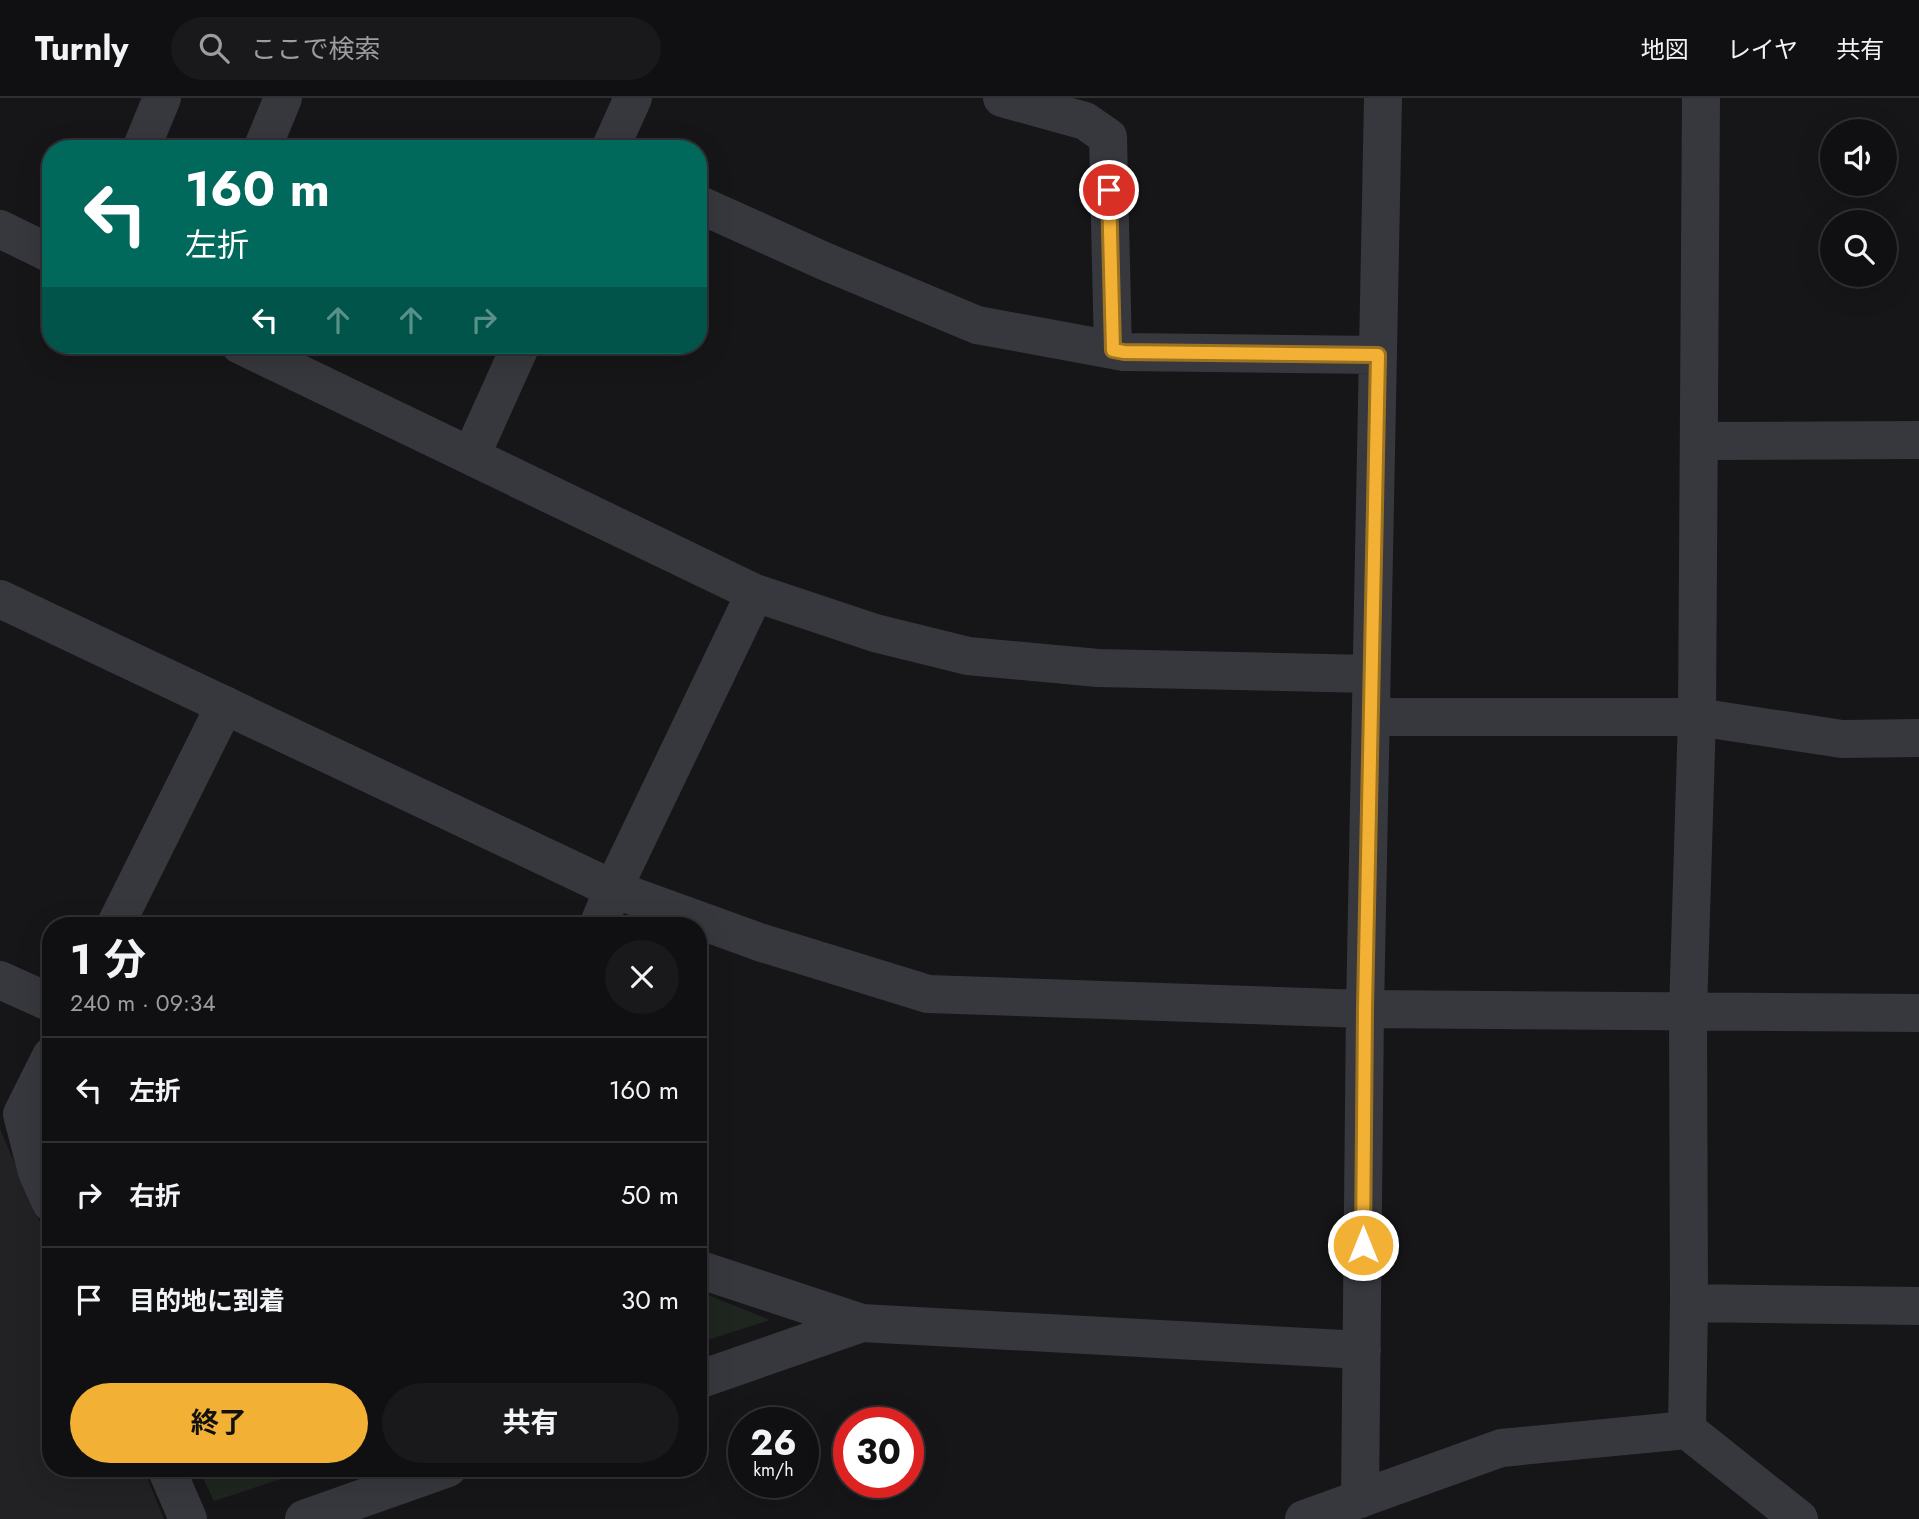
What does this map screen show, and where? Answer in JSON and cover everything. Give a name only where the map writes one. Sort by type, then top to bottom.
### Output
[{"type":"street","points":[[145,140],[162,98]]},
{"type":"street","points":[[266,140],[283,98]]},
{"type":"street","points":[[614,140],[633,98]]},
{"type":"street","points":[[1002,98],[1085,121],[1108,136],[1113,350]]},
{"type":"street","points":[[1360,1499],[1365,1009],[1383,98]]},
{"type":"street","points":[[1687,1430],[1688,1012],[1697,717],[1701,98]]},
{"type":"street","points":[[707,208],[977,325],[1124,352],[1378,355]]},
{"type":"street","points":[[0,229],[42,250]]},
{"type":"street","points":[[259,354],[755,593],[875,633],[968,656],[1098,668],[1371,674]]},
{"type":"street","points":[[471,456],[517,354]]},
{"type":"street","points":[[1699,441],[1919,440]]},
{"type":"street","points":[[602,917],[755,593]]},
{"type":"street","points":[[0,599],[614,889],[691,917]]},
{"type":"street","points":[[120,917],[225,705]]},
{"type":"street","points":[[1371,717],[1697,717],[1842,738],[1919,738]]},
{"type":"street","points":[[707,923],[759,942],[928,994],[1365,1009],[1919,1013]]},
{"type":"street","points":[[0,980],[42,999]]},
{"type":"street","points":[[42,1074],[22,1114],[42,1183]]},
{"type":"street","points":[[707,1272],[862,1323],[1362,1350]]},
{"type":"street","points":[[1689,1303],[1919,1307]]},
{"type":"street","points":[[707,1377],[862,1323]]},
{"type":"street","points":[[1304,1519],[1501,1448],[1687,1430],[1799,1519]]},
{"type":"street","points":[[170,1477],[188,1519]]},
{"type":"street","points":[[304,1519],[423,1477]]},
{"type":"shaded area","points":[[0,1129],[42,1227],[42,1477],[147,1477],[164,1519],[0,1519]]},
{"type":"shaded area","points":[[707,1295],[770,1320],[707,1340]]},
{"type":"shaded area","points":[[202,1477],[287,1477],[214,1501]]},
{"type":"route","points":[[1109,190],[1113,350],[1378,355],[1363,1245]]}]
